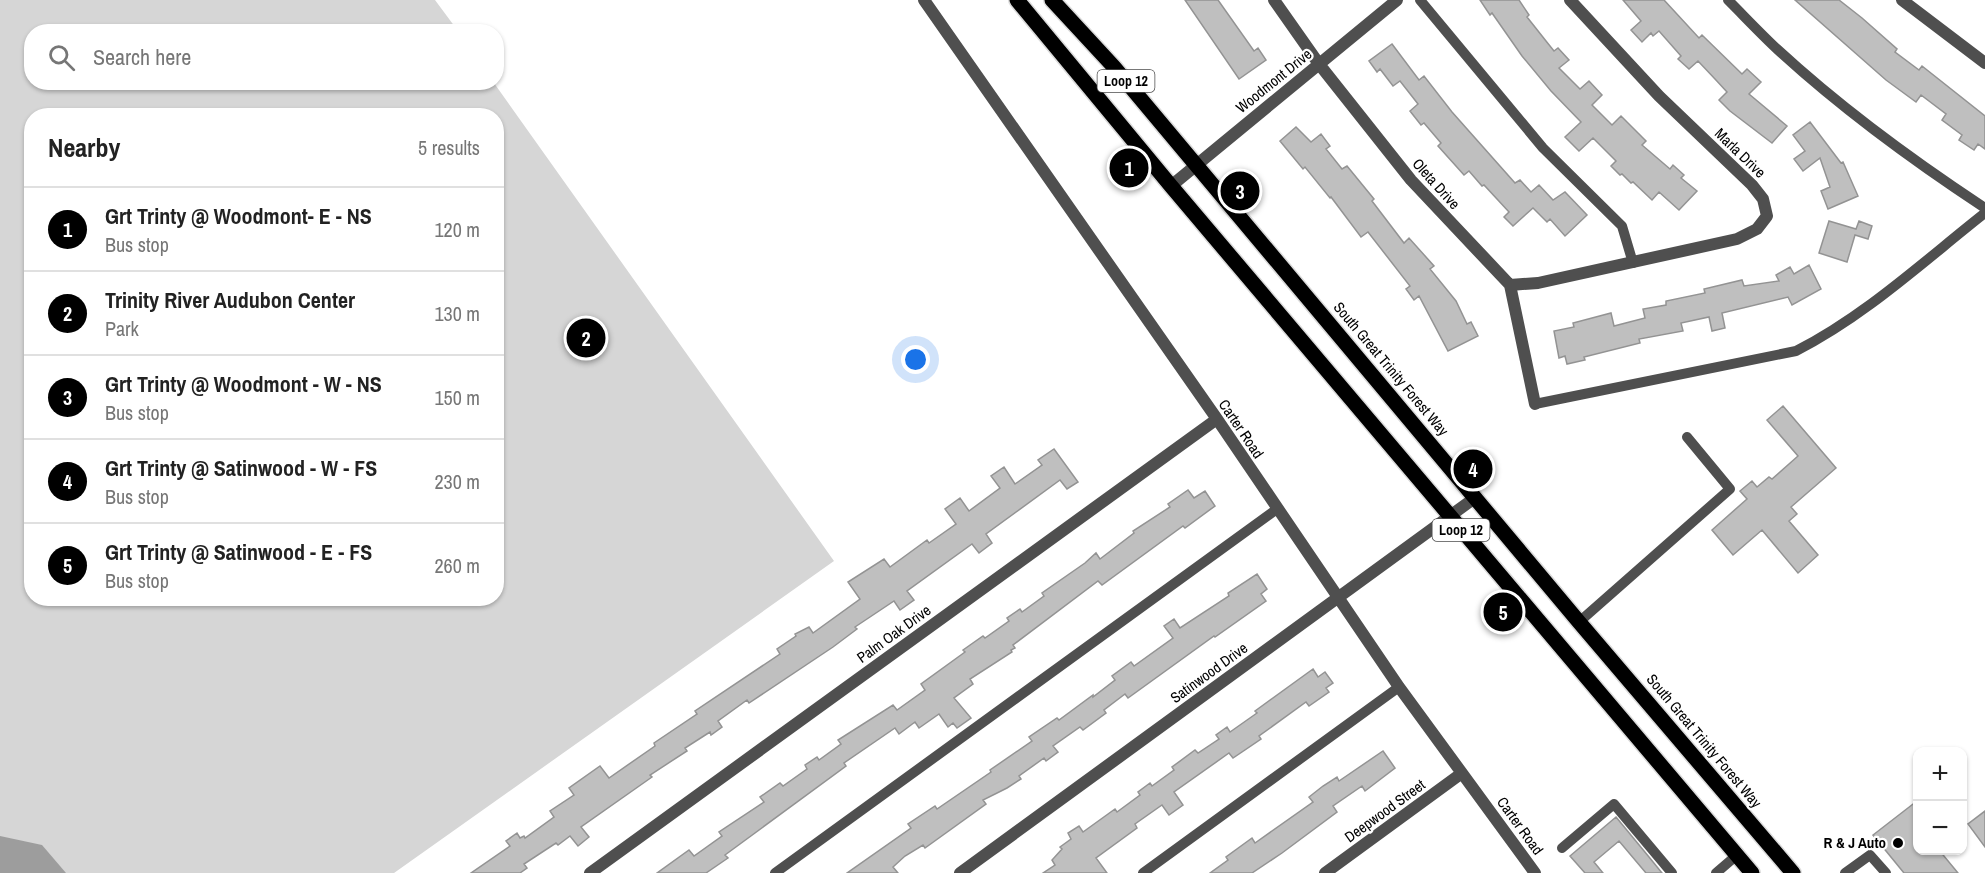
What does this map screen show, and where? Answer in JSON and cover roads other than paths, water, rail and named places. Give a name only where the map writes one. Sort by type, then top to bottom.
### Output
[{"type":"main road","name":"Loop 12","points":[[1017,0],[1171,186],[1752,873]]},
{"type":"main road","name":"South Great Trinity Forest Way","points":[[1052,0],[1114,67],[1579,622],[1793,873]]},
{"type":"street","name":"Carter Road","points":[[924,0],[1216,419],[1399,687],[1535,873]]},
{"type":"street","name":"Oleta Drive","points":[[1274,0],[1319,64],[1411,180],[1510,285]]},
{"type":"street","name":"Woodmont Drive","points":[[1171,186],[1397,0]]},
{"type":"street","name":"Marla Drive","points":[[1510,285],[1538,283],[1737,239],[1757,229],[1767,216],[1763,199],[1752,185],[1659,96],[1570,0]]},
{"type":"street","points":[[1902,0],[1985,63]]},
{"type":"street","points":[[1510,285],[1535,404]]},
{"type":"street","name":"Palm Oak Drive","points":[[590,873],[1216,419]]},
{"type":"street","name":"Satinwood Drive","points":[[960,873],[1476,497]]},
{"type":"street","name":"Deepwood Street","points":[[1325,873],[1462,772]]},
{"type":"lane","points":[[1420,0],[1543,148],[1622,226],[1633,263]]},
{"type":"lane","points":[[1728,0],[1777,49],[1836,100],[1922,167],[1985,208]]},
{"type":"lane","points":[[1535,404],[1796,351],[1855,316],[1985,213]]},
{"type":"lane","points":[[1579,622],[1730,489],[1687,437]]},
{"type":"lane","points":[[775,873],[1277,508]]},
{"type":"lane","points":[[1143,873],[1399,687]]},
{"type":"lane","points":[[1562,848],[1614,804],[1672,873]]},
{"type":"lane","points":[[1716,873],[1737,855]]},
{"type":"lane","points":[[1845,873],[1870,855],[1886,873]]},
{"type":"place","name":"Grt Trinty @ Woodmont- E - NS","points":[[1129,168]]},
{"type":"place","name":"Grt Trinty @ Woodmont - W - NS","points":[[1240,191]]},
{"type":"place","name":"Trinity River Audubon Center","points":[[586,338]]},
{"type":"place","name":"Grt Trinty @ Satinwood - W - FS","points":[[1473,469]]},
{"type":"place","name":"Grt Trinty @ Satinwood - E - FS","points":[[1503,612]]},
{"type":"place","name":"R & J Auto","points":[[1898,843]]}]
